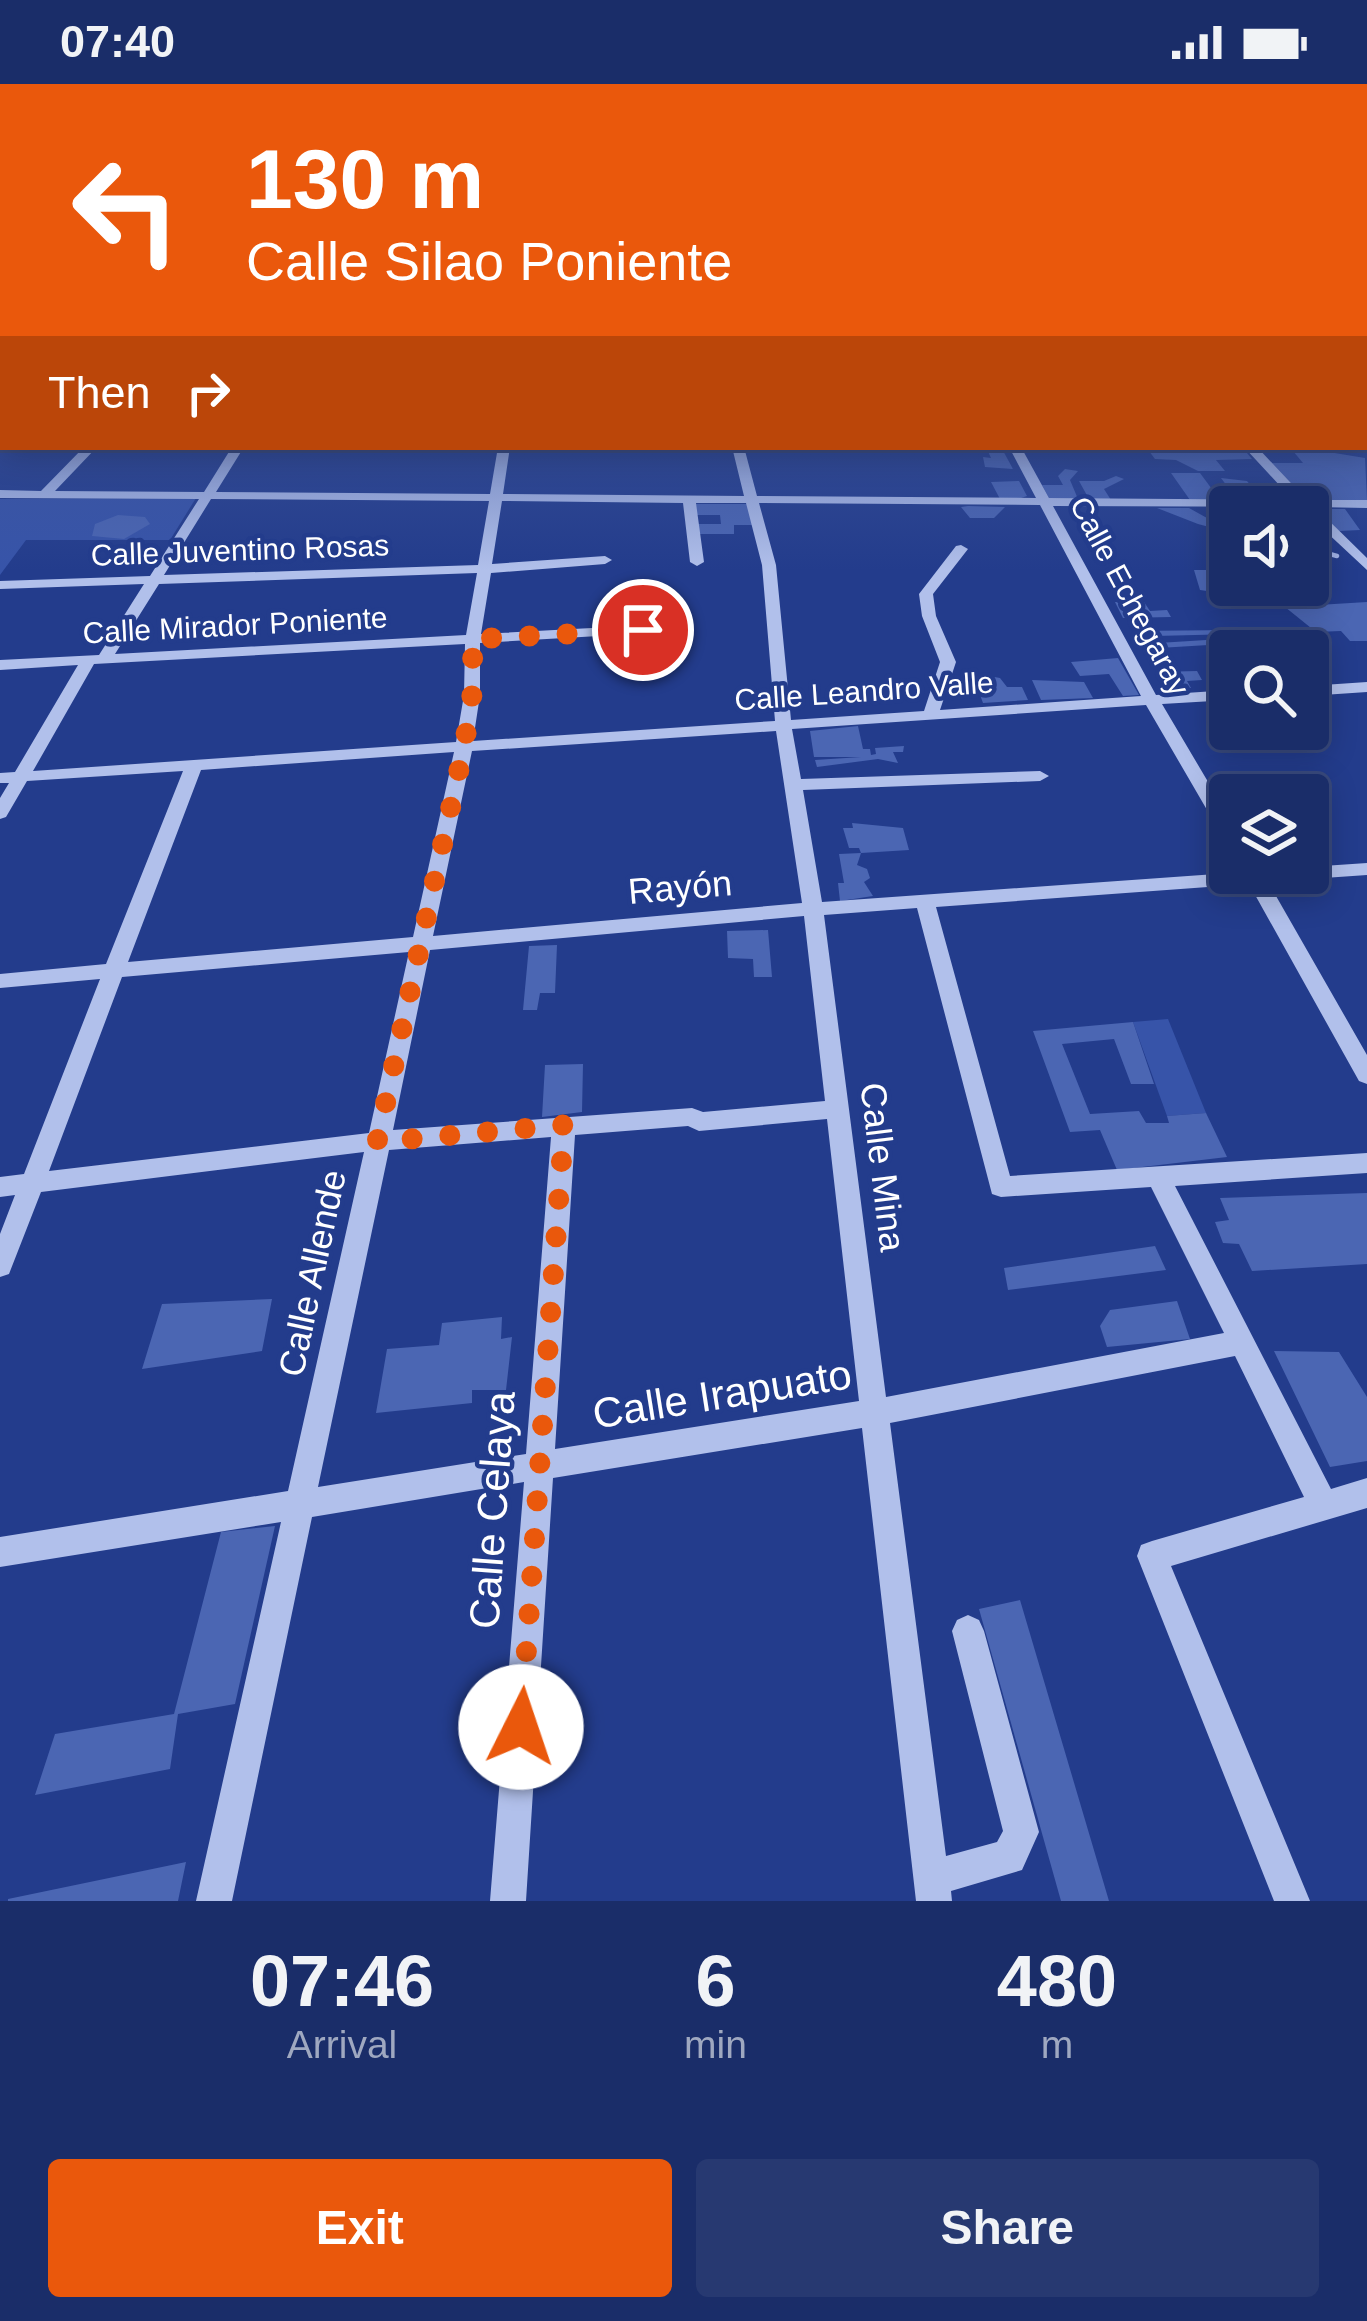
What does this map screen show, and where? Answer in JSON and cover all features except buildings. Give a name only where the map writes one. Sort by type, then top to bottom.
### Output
[{"type":"street","points":[[43,496],[88,450]]},
{"type":"street","points":[[0,813],[236,450]]},
{"type":"street","name":"Calle Allende","points":[[214,1901],[464,747],[472,695],[473,639],[503,450]]},
{"type":"street","name":"Calle Mina","points":[[739,450],[770,565],[784,723],[813,909],[933,1890]]},
{"type":"street","name":"Calle Echegaray","points":[[1017,450],[1209,798]]},
{"type":"street","points":[[1253,450],[1288,486]]},
{"type":"street","points":[[0,494],[1209,505]]},
{"type":"street","points":[[689,500],[697,562]]},
{"type":"street","points":[[1329,505],[1367,504]]},
{"type":"street","points":[[1329,528],[1367,566]]},
{"type":"street","points":[[931,712],[948,662],[929,616],[926,594],[961,549]]},
{"type":"street","name":"Calle Juventino Rosas","points":[[0,585],[483,569],[605,560]]},
{"type":"street","name":"Calle Mirador Poniente","points":[[0,665],[685,628]]},
{"type":"street","points":[[1329,690],[1367,687]]},
{"type":"street","name":"Calle Leandro Valle","points":[[0,778],[1209,696]]},
{"type":"street","points":[[0,1266],[193,767]]},
{"type":"street","points":[[794,785],[1040,776]]},
{"type":"street","name":"Rayón","points":[[1329,871],[1367,869]]},
{"type":"street","name":"Rayón","points":[[0,981],[1209,879]]},
{"type":"street","points":[[1265,894],[1367,1075]]},
{"type":"street","points":[[926,901],[1001,1187],[1367,1163]]},
{"type":"street","points":[[0,1186],[377,1142],[692,1117],[699,1122],[836,1108]]},
{"type":"street","name":"Calle Celaya","points":[[508,1901],[564,1125]]},
{"type":"street","points":[[1158,1176],[1324,1505]]},
{"type":"street","name":"Calle Irapuato","points":[[0,1552],[876,1412],[1243,1342]]},
{"type":"street","points":[[1292,1901],[1152,1556],[1367,1492]]},
{"type":"street","points":[[933,1890],[1010,1857],[1021,1832],[968,1631]]},
{"type":"shaded area","points":[[196,498],[170,540],[26,540],[0,575],[0,499]]},
{"type":"shaded area","points":[[1168,1019],[1206,1113],[1167,1116],[1133,1022]]},
{"type":"waterway","points":[[1329,554],[1337,556]]},
{"type":"route","points":[[521,1727],[564,1125],[377,1142],[464,747],[472,695],[473,639],[643,630]]}]
